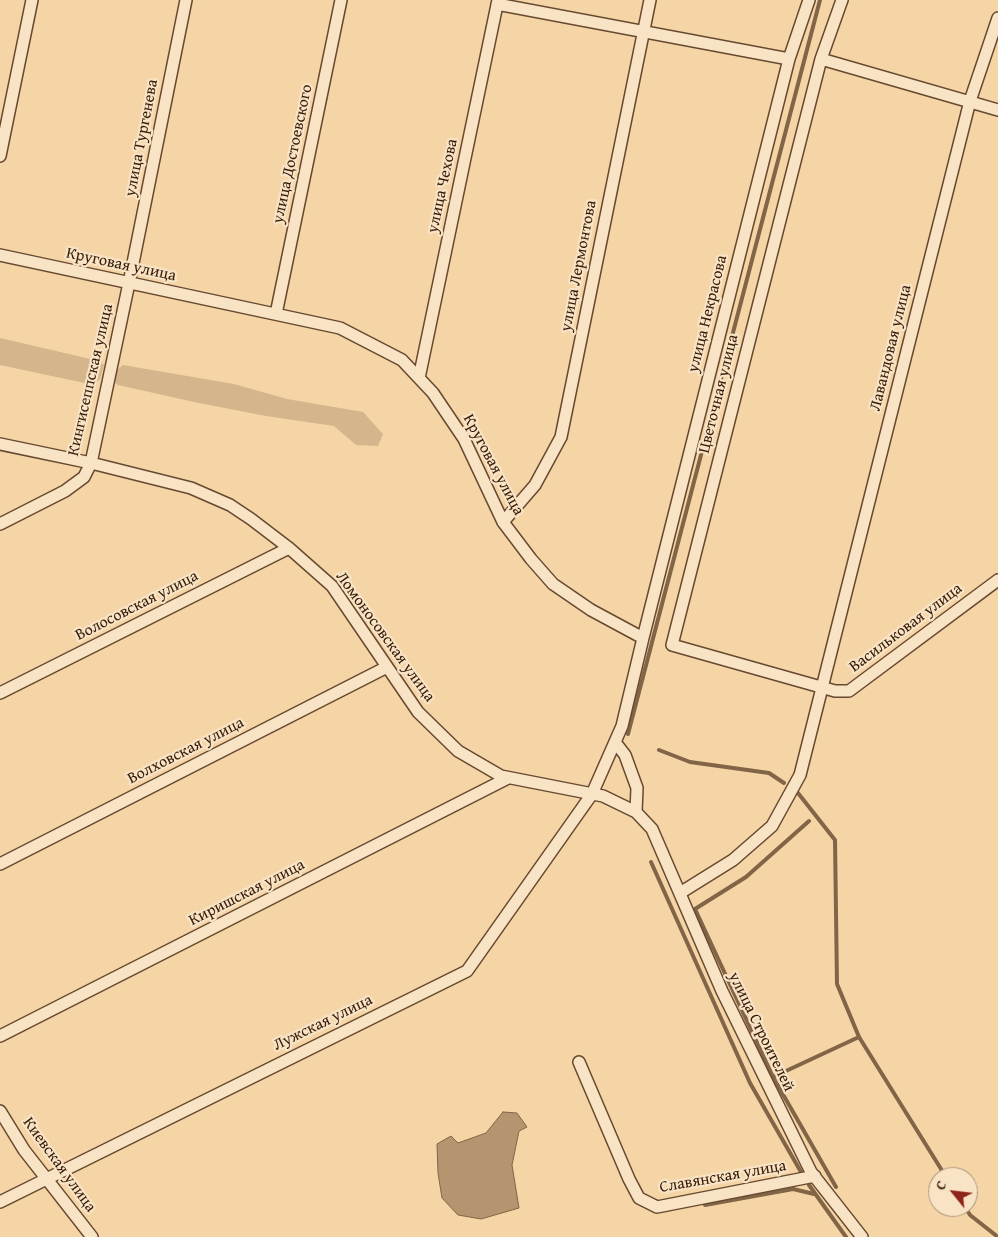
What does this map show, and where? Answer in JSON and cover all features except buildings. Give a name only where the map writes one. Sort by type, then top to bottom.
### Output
[{"type":"street","points":[[0,156],[32,0]]},
{"type":"street","name":"улица Тургенева","points":[[129,283],[186,0]]},
{"type":"street","name":"улица Достоевского","points":[[276,314],[341,0]]},
{"type":"street","name":"улица Лермонтова","points":[[503,522],[535,485],[560,437],[650,0]]},
{"type":"street","name":"улица Некрасова","points":[[643,638],[789,59],[809,0]]},
{"type":"street","name":"Цветочная улица","points":[[823,688],[672,645],[821,59],[842,0]]},
{"type":"street","points":[[497,2],[789,59]]},
{"type":"street","name":"улица Чехова","points":[[419,378],[497,2]]},
{"type":"street","name":"Лавандовая улица","points":[[823,688],[970,101],[998,18]]},
{"type":"street","points":[[821,59],[998,110]]},
{"type":"street","name":"Круговая улица","points":[[0,255],[340,328],[402,360],[434,393],[464,439],[503,522],[531,559],[553,584],[592,610],[643,638]]},
{"type":"street","name":"Кингисеппская улица","points":[[0,524],[65,491],[84,477],[91,462],[129,283]]},
{"type":"street","name":"Ломоносовская улица","points":[[0,444],[91,462],[191,488],[230,505],[252,519],[289,548],[332,586],[418,712],[458,751],[501,776],[603,796],[636,812],[652,829]]},
{"type":"street","name":"Волосовская улица","points":[[0,693],[289,548]]},
{"type":"street","name":"Васильковая улица","points":[[823,688],[835,691],[849,691],[998,580]]},
{"type":"street","points":[[592,794],[622,726],[643,638]]},
{"type":"street","name":"Волховская улица","points":[[0,864],[387,667]]},
{"type":"street","points":[[680,894],[733,860],[772,826],[800,775],[823,688]]},
{"type":"street","points":[[615,742],[625,755],[637,788],[636,812]]},
{"type":"street","name":"Киришская улица","points":[[0,1036],[508,778]]},
{"type":"street","name":"Лужская улица","points":[[0,1202],[45,1178],[467,971],[592,794]]},
{"type":"street","name":"улица Строителей","points":[[652,829],[722,991],[811,1172],[862,1237]]},
{"type":"street","name":"Славянская улица","points":[[579,1062],[639,1198],[657,1206],[815,1176]]},
{"type":"street","name":"Киевская улица","points":[[0,1111],[24,1150],[92,1237]]},
{"type":"shaded area","points":[[0,338],[99,361],[104,365],[100,379],[94,385],[0,365]]},
{"type":"shaded area","points":[[123,365],[234,384],[287,399],[363,412],[383,434],[378,446],[356,445],[334,426],[266,416],[118,385],[114,382],[117,370]]},
{"type":"shaded area","points":[[503,1112],[517,1113],[527,1127],[519,1131],[512,1165],[519,1208],[481,1219],[458,1215],[442,1198],[438,1173],[437,1144],[451,1136],[458,1143],[486,1133]]},
{"type":"waterway","points":[[628,734],[820,0]]},
{"type":"waterway","points":[[659,750],[690,762],[769,773],[784,783]]},
{"type":"waterway","points":[[798,793],[835,840],[837,984],[859,1037],[940,1167]]},
{"type":"waterway","points":[[809,821],[746,877],[695,909],[773,1077],[836,1187]]},
{"type":"waterway","points":[[651,862],[750,1083],[801,1172]]},
{"type":"waterway","points":[[773,1077],[859,1037]]},
{"type":"waterway","points":[[809,1185],[846,1237]]},
{"type":"waterway","points":[[705,1205],[793,1189],[814,1194]]},
{"type":"waterway","points":[[973,1217],[998,1237]]}]
